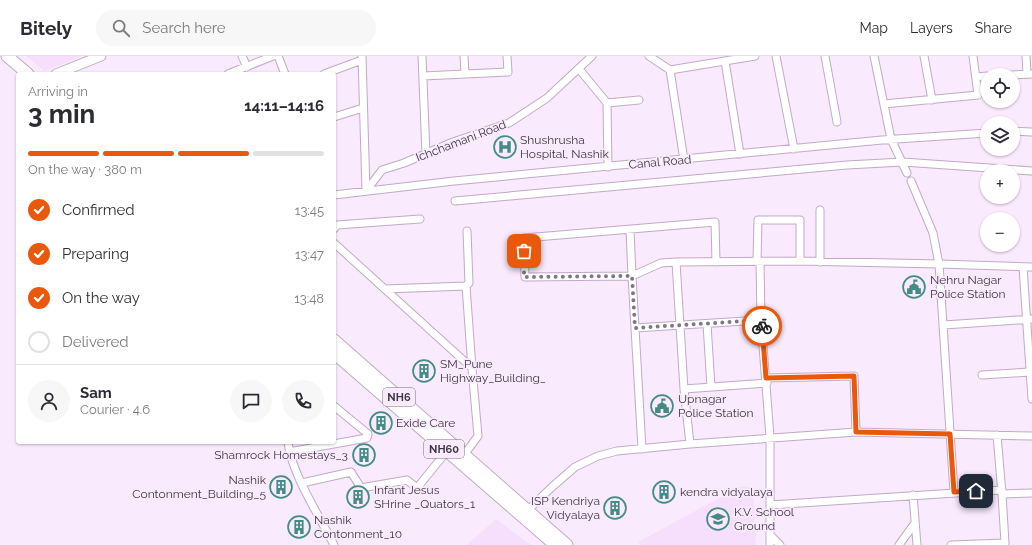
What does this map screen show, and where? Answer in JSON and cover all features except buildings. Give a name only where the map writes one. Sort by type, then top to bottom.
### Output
[{"type":"highway","points":[[7,56],[26,72]]},
{"type":"highway","points":[[0,59],[16,72]]},
{"type":"highway","name":"NH6","points":[[336,342],[464,455]]},
{"type":"highway","name":"NH60","points":[[336,355],[554,545]]},
{"type":"highway","name":"NH60","points":[[464,455],[568,545]]},
{"type":"main road","points":[[61,72],[101,56]]},
{"type":"street","points":[[242,56],[247,66]]},
{"type":"street","points":[[233,72],[273,56]]},
{"type":"street","points":[[278,56],[284,72]]},
{"type":"street","points":[[422,56],[426,154]]},
{"type":"street","points":[[464,56],[465,74]]},
{"type":"street","points":[[423,76],[508,72],[507,56]]},
{"type":"street","name":"Ichchamani Road","points":[[366,191],[382,170],[404,163],[453,142],[510,123],[547,98],[592,56]]},
{"type":"street","points":[[649,56],[670,70],[755,56]]},
{"type":"street","points":[[776,56],[794,149]]},
{"type":"street","points":[[825,56],[837,122]]},
{"type":"street","points":[[874,56],[891,139],[903,162],[907,174]]},
{"type":"street","points":[[924,56],[932,100]]},
{"type":"street","points":[[884,104],[978,95],[973,56]]},
{"type":"street","points":[[1026,56],[1029,74]]},
{"type":"street","points":[[329,72],[362,58],[366,191]]},
{"type":"street","points":[[725,61],[740,154]]},
{"type":"street","points":[[579,69],[607,103],[608,167]]},
{"type":"street","points":[[670,70],[684,160]]},
{"type":"street","points":[[976,77],[980,77]]},
{"type":"street","points":[[607,103],[639,100]]},
{"type":"street","points":[[336,116],[363,108]]},
{"type":"street","points":[[1020,131],[1032,132]]},
{"type":"street","name":"Canal Road","points":[[336,195],[454,181],[891,139],[980,133]]},
{"type":"street","points":[[455,201],[847,165],[903,162],[1032,171]]},
{"type":"street","points":[[910,181],[933,233],[939,264],[954,492]]},
{"type":"street","points":[[820,210],[820,262]]},
{"type":"street","points":[[336,226],[337,225],[420,219]]},
{"type":"street","points":[[770,545],[770,437],[762,320],[758,220],[800,220],[800,261]]},
{"type":"street","points":[[716,262],[715,222],[524,238],[524,277],[632,276],[661,263],[676,262],[716,262],[759,262],[800,261],[1032,267]]},
{"type":"street","points":[[464,455],[478,436],[466,286],[469,283],[467,230]]},
{"type":"street","points":[[630,230],[642,449]]},
{"type":"street","points":[[336,245],[472,368]]},
{"type":"street","points":[[676,262],[684,389],[690,444]]},
{"type":"street","points":[[1023,267],[1030,319],[1030,372],[1032,399]]},
{"type":"street","points":[[384,289],[466,286]]},
{"type":"street","points":[[944,325],[1030,319]]},
{"type":"street","points":[[635,328],[762,320]]},
{"type":"street","points":[[707,324],[711,387]]},
{"type":"street","points":[[982,375],[1030,372]]},
{"type":"street","points":[[684,389],[767,380],[854,376],[856,432]]},
{"type":"street","points":[[336,408],[368,434],[367,438],[336,442]]},
{"type":"street","points":[[528,511],[575,467],[598,456],[617,451],[770,437],[856,432],[1032,436]]},
{"type":"street","points":[[952,545],[1005,542],[997,435]]},
{"type":"street","points":[[288,444],[289,452],[302,483],[334,545]]},
{"type":"street","points":[[289,452],[322,444]]},
{"type":"street","points":[[302,483],[351,472],[361,488],[407,480],[417,488],[447,451]]},
{"type":"street","points":[[770,504],[954,492],[1032,493]]},
{"type":"street","points":[[913,495],[917,545]]},
{"type":"street","points":[[899,545],[915,523]]},
{"type":"street","points":[[770,535],[780,545]]},
{"type":"shaded area","points":[[26,56],[83,56],[44,71]]},
{"type":"shaded area","name":"K.V. School Ground","points":[[733,487],[753,487],[756,545],[640,545],[638,542],[723,496]]},
{"type":"shaded area","points":[[496,519],[531,545],[467,545]]},
{"type":"way so far","points":[[524,251],[524,277],[632,276],[635,328],[762,320],[762,326]]},
{"type":"place","name":"Shushrusha Hospital, Nashik","points":[[505,147]]},
{"type":"place","name":"Nehru Nagar Police Station","points":[[914,287]]},
{"type":"place","name":"SM_Pune Highway_Building_","points":[[424,371]]},
{"type":"place","name":"Upnagar Police Station","points":[[662,406]]},
{"type":"place","name":"Exide Care","points":[[381,423]]},
{"type":"place","name":"Shamrock Homestays_3","points":[[364,455]]},
{"type":"place","name":"Nashik Contonment_Building_5","points":[[281,487]]},
{"type":"place","name":"kendra vidyalaya","points":[[664,492]]},
{"type":"place","name":"Infant Jesus SHrine _Quators_1","points":[[358,497]]},
{"type":"place","name":"ISP Kendriya Vidyalaya","points":[[615,508]]},
{"type":"place","name":"K.V. School Ground","points":[[718,519]]},
{"type":"place","name":"Nashik Contonment_10","points":[[299,527]]},
{"type":"route","points":[[762,326],[766,378],[854,376],[856,432],[950,434],[954,492],[976,491]]}]
